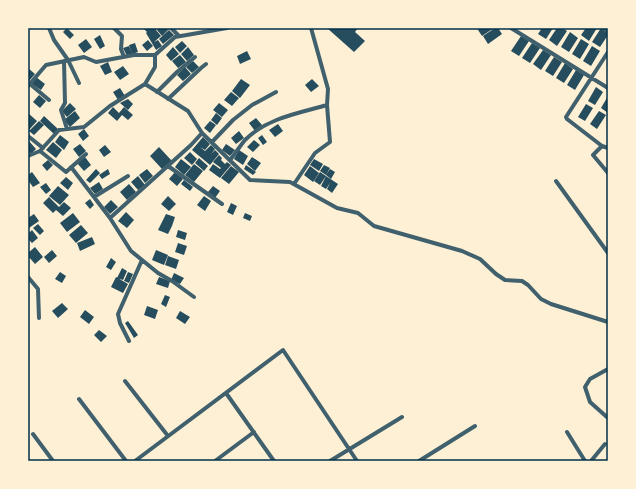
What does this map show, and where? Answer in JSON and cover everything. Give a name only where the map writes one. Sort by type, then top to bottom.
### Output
[{"type":"street","points":[[49,28],[54,40],[79,83]]},
{"type":"street","points":[[114,28],[122,36],[121,49],[124,57]]},
{"type":"street","points":[[171,28],[179,36]]},
{"type":"street","points":[[49,100],[29,84],[46,65],[84,57],[96,62],[155,54],[175,37],[227,28]]},
{"type":"street","points":[[294,184],[315,153],[330,142],[327,105],[328,89],[311,28]]},
{"type":"street","points":[[511,28],[608,88]]},
{"type":"street","points":[[603,28],[608,31]]},
{"type":"street","points":[[608,52],[566,117],[602,146],[608,148]]},
{"type":"street","points":[[28,156],[41,149],[59,130],[84,127],[110,106],[145,84],[155,67],[155,54]]},
{"type":"street","points":[[158,92],[177,72],[195,57]]},
{"type":"street","points":[[66,61],[65,103],[61,110],[67,129]]},
{"type":"street","points":[[168,98],[206,64]]},
{"type":"street","points":[[145,84],[188,111],[202,132],[250,180],[290,182],[337,208],[358,213],[374,226],[462,250],[480,259],[505,280],[522,281],[528,285],[541,299],[551,304],[608,322]]},
{"type":"street","points":[[212,142],[233,120],[252,105],[276,92]]},
{"type":"street","points":[[230,160],[245,140],[265,125],[289,115],[327,105]]},
{"type":"street","points":[[110,218],[191,145],[202,132]]},
{"type":"street","points":[[28,136],[66,172],[86,154]]},
{"type":"street","points":[[602,146],[593,155],[608,173]]},
{"type":"street","points":[[168,166],[222,204]]},
{"type":"street","points":[[72,167],[110,218],[131,251],[158,273],[194,297]]},
{"type":"street","points":[[94,197],[128,176]]},
{"type":"street","points":[[556,181],[608,253]]},
{"type":"street","points":[[129,341],[120,323],[118,314],[142,260]]},
{"type":"street","points":[[28,277],[38,289],[39,318]]},
{"type":"street","points":[[135,461],[283,350],[357,461]]},
{"type":"street","points":[[608,369],[590,379],[585,387],[590,402],[608,418]]},
{"type":"street","points":[[125,381],[168,436]]},
{"type":"street","points":[[226,393],[274,461]]},
{"type":"street","points":[[79,399],[126,461]]},
{"type":"street","points":[[330,461],[402,417]]},
{"type":"street","points":[[420,461],[475,426]]},
{"type":"street","points":[[215,461],[254,432]]},
{"type":"street","points":[[567,432],[585,461]]},
{"type":"street","points":[[33,434],[53,461]]},
{"type":"street","points":[[591,461],[605,444]]},
{"type":"building","points":[[67,28],[74,35],[70,39],[63,32]]},
{"type":"building","points":[[155,28],[161,36],[154,42],[158,40],[162,46],[156,50],[144,29]]},
{"type":"building","points":[[159,28],[169,29],[162,36],[157,30]]},
{"type":"building","points":[[327,28],[358,28],[355,32],[365,41],[354,52]]},
{"type":"building","points":[[480,28],[494,28],[482,36],[478,30]]},
{"type":"building","points":[[495,28],[498,28],[502,34],[488,44],[483,36]]},
{"type":"building","points":[[542,28],[553,28],[546,39],[538,34]]},
{"type":"building","points":[[557,28],[562,28],[567,31],[557,46],[549,40]]},
{"type":"building","points":[[586,28],[597,28],[589,41],[581,35]]},
{"type":"building","points":[[601,28],[608,31],[608,35],[600,47],[592,42]]},
{"type":"building","points":[[169,30],[174,35],[163,44],[159,39]]},
{"type":"building","points":[[570,32],[578,38],[569,52],[561,47]]},
{"type":"building","points":[[100,35],[105,46],[100,49],[94,39]]},
{"type":"building","points":[[521,36],[529,41],[519,56],[511,51]]},
{"type":"building","points":[[86,39],[92,47],[84,53],[78,45]]},
{"type":"building","points":[[581,39],[589,44],[580,59],[572,54]]},
{"type":"building","points":[[148,40],[153,46],[147,51],[142,45]]},
{"type":"building","points":[[182,41],[187,46],[180,53],[175,47]]},
{"type":"building","points":[[135,43],[138,52],[132,54],[129,45]]},
{"type":"building","points":[[532,43],[540,48],[530,63],[522,58]]},
{"type":"building","points":[[129,46],[132,54],[127,56],[123,48]]},
{"type":"building","points":[[592,46],[600,51],[591,66],[583,61]]},
{"type":"building","points":[[173,47],[179,54],[171,61],[166,55]]},
{"type":"building","points":[[188,47],[194,55],[187,61],[181,54]]},
{"type":"building","points":[[543,50],[551,55],[541,70],[533,64]]},
{"type":"building","points":[[247,51],[251,59],[240,64],[237,56]]},
{"type":"building","points":[[180,55],[186,62],[178,68],[172,61]]},
{"type":"building","points":[[554,57],[562,62],[553,76],[545,71]]},
{"type":"building","points":[[193,61],[199,67],[192,73],[186,67]]},
{"type":"building","points":[[108,62],[112,72],[105,75],[100,66]]},
{"type":"building","points":[[565,63],[573,69],[564,83],[556,78]]},
{"type":"building","points":[[123,66],[129,74],[120,80],[114,72]]},
{"type":"building","points":[[185,67],[191,74],[183,81],[177,75]]},
{"type":"building","points":[[28,68],[35,74],[29,81],[28,79]]},
{"type":"building","points":[[576,70],[584,75],[575,90],[567,85]]},
{"type":"building","points":[[36,77],[45,84],[41,90],[32,84]]},
{"type":"building","points":[[241,79],[250,85],[240,98],[232,91]]},
{"type":"building","points":[[312,79],[319,86],[311,92],[305,85]]},
{"type":"building","points":[[596,87],[603,92],[595,105],[588,101]]},
{"type":"building","points":[[120,88],[125,96],[118,100],[113,92]]},
{"type":"building","points":[[231,92],[239,98],[232,106],[224,100]]},
{"type":"building","points":[[39,95],[46,101],[40,108],[33,102]]},
{"type":"building","points":[[608,96],[608,113],[601,108]]},
{"type":"building","points":[[128,99],[133,104],[128,110],[120,103]]},
{"type":"building","points":[[70,103],[76,109],[67,117],[62,111]]},
{"type":"building","points":[[219,103],[228,110],[222,117],[213,110]]},
{"type":"building","points":[[586,104],[593,108],[585,121],[578,117]]},
{"type":"building","points":[[113,107],[119,113],[124,107],[133,115],[128,120],[122,115],[117,121],[108,113]]},
{"type":"building","points":[[75,111],[80,118],[70,127],[64,120]]},
{"type":"building","points":[[599,111],[606,115],[597,129],[590,124]]},
{"type":"building","points":[[28,113],[37,121],[28,131]]},
{"type":"building","points":[[216,113],[222,118],[217,125],[211,120]]},
{"type":"building","points":[[44,116],[58,129],[54,134],[40,121]]},
{"type":"building","points":[[256,118],[262,125],[255,131],[249,123]]},
{"type":"building","points":[[39,121],[44,125],[34,135],[29,131]]},
{"type":"building","points":[[210,121],[216,125],[210,133],[204,128]]},
{"type":"building","points":[[278,124],[283,131],[275,137],[269,130]]},
{"type":"building","points":[[84,129],[89,136],[83,141],[78,134]]},
{"type":"building","points":[[239,131],[244,138],[236,144],[231,138]]},
{"type":"building","points":[[60,135],[69,142],[64,150],[55,142]]},
{"type":"building","points":[[262,135],[267,142],[263,145],[258,138]]},
{"type":"building","points":[[203,137],[210,144],[205,150],[200,147],[205,151],[211,145],[215,149],[211,154],[215,150],[219,154],[210,165],[192,150]]},
{"type":"building","points":[[28,140],[36,149],[31,154],[28,151]]},
{"type":"building","points":[[254,140],[260,145],[253,152],[247,147]]},
{"type":"building","points":[[53,142],[62,150],[56,158],[46,150]]},
{"type":"building","points":[[80,144],[86,151],[79,157],[73,149]]},
{"type":"building","points":[[226,144],[235,150],[230,156],[222,150]]},
{"type":"building","points":[[105,145],[111,152],[104,157],[99,150]]},
{"type":"building","points":[[159,147],[172,161],[162,169],[150,156]]},
{"type":"building","points":[[239,150],[248,156],[243,165],[234,159]]},
{"type":"building","points":[[190,152],[197,159],[192,165],[184,158]]},
{"type":"building","points":[[219,155],[225,164],[227,162],[231,165],[220,178],[209,170],[213,164],[220,169],[221,168],[213,162]]},
{"type":"building","points":[[85,157],[91,165],[84,171],[77,163]]},
{"type":"building","points":[[252,157],[261,163],[255,171],[247,164]]},
{"type":"building","points":[[199,158],[208,166],[204,171],[195,163]]},
{"type":"building","points":[[181,159],[191,167],[184,175],[175,167]]},
{"type":"building","points":[[314,159],[323,164],[319,171],[310,165]]},
{"type":"building","points":[[48,160],[53,165],[47,171],[42,165]]},
{"type":"building","points":[[194,164],[203,171],[194,182],[185,175]]},
{"type":"building","points":[[246,165],[256,172],[253,175],[244,169]]},
{"type":"building","points":[[324,165],[330,168],[326,175],[320,171]]},
{"type":"building","points":[[231,166],[239,172],[229,184],[221,178]]},
{"type":"building","points":[[310,166],[319,173],[313,182],[304,175]]},
{"type":"building","points":[[96,169],[100,173],[90,183],[86,180]]},
{"type":"building","points":[[108,169],[110,174],[102,179],[99,175]]},
{"type":"building","points":[[147,169],[153,176],[145,183],[139,175]]},
{"type":"building","points":[[330,169],[335,172],[331,179],[326,175]]},
{"type":"building","points":[[32,172],[40,183],[33,187],[28,180],[28,175]]},
{"type":"building","points":[[175,172],[183,179],[177,186],[169,179]]},
{"type":"building","points":[[320,172],[326,176],[320,185],[314,181]]},
{"type":"building","points":[[138,176],[145,185],[138,190],[131,182]]},
{"type":"building","points":[[326,176],[338,184],[332,193],[327,189],[330,183],[326,189],[321,186]]},
{"type":"building","points":[[66,177],[73,183],[68,190],[60,183]]},
{"type":"building","points":[[184,180],[193,187],[190,191],[181,184]]},
{"type":"building","points":[[99,182],[103,189],[95,194],[90,188]]},
{"type":"building","points":[[46,183],[51,190],[46,194],[40,187]]},
{"type":"building","points":[[129,184],[136,192],[127,200],[120,192]]},
{"type":"building","points":[[58,186],[69,195],[60,205],[49,196]]},
{"type":"building","points":[[213,186],[220,191],[215,198],[208,192]]},
{"type":"building","points":[[168,196],[176,204],[169,211],[161,204]]},
{"type":"building","points":[[204,196],[211,201],[205,211],[197,205]]},
{"type":"building","points":[[49,197],[59,207],[53,213],[43,203]]},
{"type":"building","points":[[90,199],[94,205],[90,209],[85,203]]},
{"type":"building","points":[[111,200],[118,207],[110,214],[104,207]]},
{"type":"building","points":[[64,202],[71,208],[63,216],[56,210]]},
{"type":"building","points":[[231,203],[237,206],[233,215],[227,212]]},
{"type":"building","points":[[126,212],[134,220],[127,228],[118,221]]},
{"type":"building","points":[[73,213],[80,222],[67,232],[60,223]]},
{"type":"building","points":[[245,213],[252,216],[250,221],[243,218]]},
{"type":"building","points":[[34,214],[39,221],[29,228],[28,218]]},
{"type":"building","points":[[166,214],[175,217],[168,234],[158,230]]},
{"type":"building","points":[[38,224],[44,231],[40,235],[33,228]]},
{"type":"building","points":[[81,225],[88,233],[76,243],[69,235]]},
{"type":"building","points":[[32,230],[38,238],[32,243],[28,239],[28,234]]},
{"type":"building","points":[[178,230],[187,233],[185,240],[176,237]]},
{"type":"building","points":[[92,237],[95,244],[80,251],[77,243]]},
{"type":"building","points":[[178,243],[187,246],[184,255],[175,252]]},
{"type":"building","points":[[35,247],[43,257],[35,264],[28,256],[28,253]]},
{"type":"building","points":[[52,250],[57,256],[49,263],[44,257]]},
{"type":"building","points":[[156,250],[168,255],[164,265],[152,260]]},
{"type":"building","points":[[168,256],[179,260],[176,269],[165,265]]},
{"type":"building","points":[[111,258],[116,262],[111,270],[106,267]]},
{"type":"building","points":[[122,268],[127,271],[123,280],[117,278]]},
{"type":"building","points":[[60,272],[66,276],[62,283],[55,279]]},
{"type":"building","points":[[128,272],[133,274],[129,283],[124,281]]},
{"type":"building","points":[[174,273],[184,278],[180,284],[171,280]]},
{"type":"building","points":[[116,277],[128,284],[123,293],[111,287]]},
{"type":"building","points":[[159,277],[170,281],[168,288],[156,284]]},
{"type":"building","points":[[165,295],[170,297],[166,307],[161,304]]},
{"type":"building","points":[[62,303],[68,309],[58,318],[52,311]]},
{"type":"building","points":[[147,306],[158,310],[155,319],[144,315]]},
{"type":"building","points":[[85,310],[94,317],[89,324],[80,317]]},
{"type":"building","points":[[180,311],[190,317],[185,324],[176,318]]},
{"type":"building","points":[[128,321],[138,335],[134,338],[125,323]]},
{"type":"building","points":[[99,330],[107,336],[101,342],[94,335]]}]
